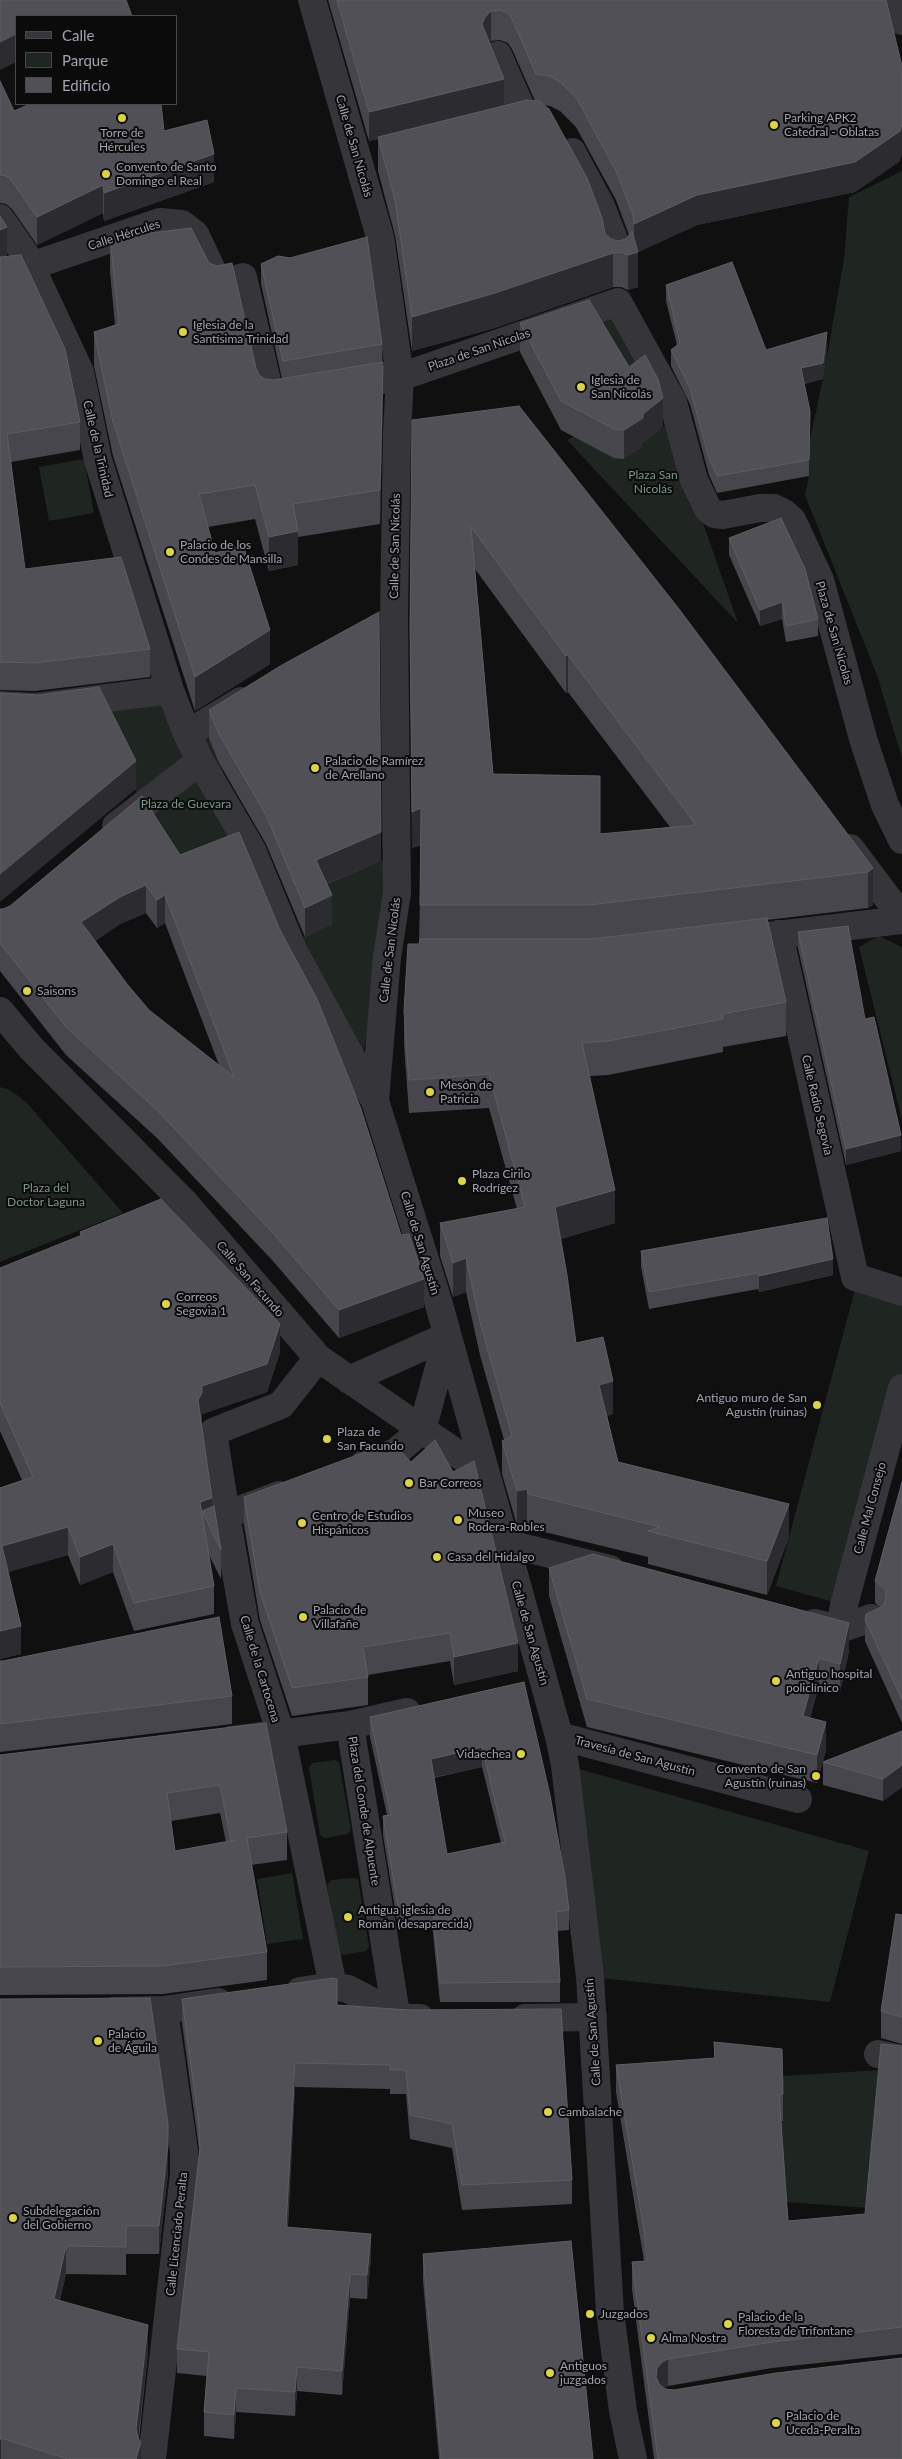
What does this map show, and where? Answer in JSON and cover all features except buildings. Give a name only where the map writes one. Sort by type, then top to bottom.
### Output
[{"type":"street","name":"Calle de San Nicolás","points":[[312,0],[380,237],[400,377],[397,433],[394,616],[397,893],[387,957],[375,1101]]},
{"type":"street","points":[[897,0],[902,21]]},
{"type":"street","points":[[498,55],[601,206],[618,250],[618,260]]},
{"type":"street","points":[[498,126],[544,124]]},
{"type":"street","points":[[358,160],[386,153]]},
{"type":"street","name":"Calle de la Trinidad","points":[[0,218],[31,266],[80,372],[98,460],[170,690]]},
{"type":"street","name":"Calle Hércules","points":[[31,266],[160,222],[168,221],[182,224],[195,234],[220,285],[243,277]]},
{"type":"street","points":[[354,244],[380,237]]},
{"type":"street","name":"Plaza de San Nicolas","points":[[243,277],[271,399],[400,377],[618,298],[674,402],[694,480],[708,509],[714,514],[723,515],[760,508],[774,508],[792,520],[820,580],[864,742],[885,805],[902,840]]},
{"type":"street","points":[[397,433],[427,432]]},
{"type":"street","points":[[368,629],[394,616]]},
{"type":"street","points":[[0,705],[36,707],[170,690],[200,761],[95,842]]},
{"type":"street","points":[[187,734],[258,690]]},
{"type":"street","name":"Calle de San Agustín","points":[[200,761],[252,850],[294,952],[375,1101],[417,1229],[505,1543],[533,1683],[559,1736],[589,1967],[610,2312],[623,2411],[633,2459]]},
{"type":"street","points":[[713,942],[902,918],[838,831]]},
{"type":"street","name":"Calle Radio Segovia","points":[[779,934],[855,1276],[902,1292]]},
{"type":"street","points":[[387,957],[416,957]]},
{"type":"street","points":[[0,1011],[31,1048],[183,1201],[156,1212]]},
{"type":"street","name":"Calle San Facundo","points":[[183,1201],[318,1358]]},
{"type":"street","points":[[349,1380],[447,1336]]},
{"type":"street","points":[[342,1472],[396,1452],[422,1430],[447,1336]]},
{"type":"street","points":[[306,1485],[226,1515],[214,1432],[281,1405],[318,1358],[484,1472]]},
{"type":"street","name":"Calle Mal Consejo","points":[[840,1628],[844,1605],[902,1388]]},
{"type":"street","name":"Calle de la Cartocena","points":[[226,1515],[235,1626],[281,1734]]},
{"type":"street","points":[[505,1543],[637,1577]]},
{"type":"street","points":[[787,1616],[840,1628],[871,1618]]},
{"type":"street","points":[[350,1725],[427,1707]]},
{"type":"street","name":"Plaza del Conde de Alpuente","points":[[203,1743],[350,1725],[396,2014]]},
{"type":"street","points":[[281,1734],[333,1986]]},
{"type":"street","name":"Travesía de San Agustín","points":[[559,1736],[798,1799]]},
{"type":"street","points":[[277,1994],[333,1986],[348,1990],[408,2018],[449,2018]]},
{"type":"street","points":[[94,2011],[164,2010],[239,1999]]},
{"type":"street","name":"Calle Licenciado Peralta","points":[[152,2459],[184,2174],[184,2151],[164,2010]]},
{"type":"street","points":[[498,2018],[593,2017]]},
{"type":"green space","points":[[902,171],[902,758],[877,675],[805,495],[809,476],[810,439],[823,379],[844,259],[849,197]]},
{"type":"green space","points":[[611,315],[652,379],[629,396],[586,323]]},
{"type":"green space","name":"Plaza San Nicolás","points":[[667,420],[738,623],[567,440],[588,429],[624,459],[643,446],[644,436],[657,431],[664,426]]},
{"type":"green space","points":[[84,459],[94,513],[49,521],[39,467]]},
{"type":"green space","name":"Plaza de Guevara","points":[[160,684],[193,722],[205,730],[258,854],[180,883],[96,709]]},
{"type":"green space","points":[[391,857],[385,950],[363,1053],[294,941],[332,924],[316,888]]},
{"type":"green space","points":[[879,936],[902,947],[902,1120],[859,947]]},
{"type":"green space","name":"Plaza del Doctor Laguna","points":[[0,1087],[10,1090],[26,1102],[123,1213],[0,1262]]},
{"type":"green space","points":[[857,1282],[902,1294],[902,1388],[844,1605],[776,1586]]},
{"type":"green space","points":[[335,1760],[339,1762],[351,1829],[348,1834],[325,1838],[320,1835],[309,1768],[312,1763]]},
{"type":"green space","points":[[565,1765],[869,1851],[830,2002],[590,1977]]},
{"type":"green space","points":[[292,1873],[303,1939],[267,1944],[257,1879]]},
{"type":"green space","points":[[358,1879],[369,1946],[366,1951],[343,1955],[338,1953],[327,1885],[331,1880]]},
{"type":"green space","points":[[881,2070],[868,2208],[785,2202],[761,2121],[782,2076]]},
{"type":"place","name":"Torre de Hércules","points":[[122,118]]},
{"type":"place","name":"Parking APK2 Catedral - Oblatas","points":[[774,125]]},
{"type":"place","name":"Convento de Santo Domingo el Real","points":[[106,174]]},
{"type":"place","name":"Iglesia de la Santísima Trinidad","points":[[183,332]]},
{"type":"place","name":"Iglesia de San Nicolás","points":[[581,387]]},
{"type":"place","name":"Palacio de los Condes de Mansilla","points":[[170,552]]},
{"type":"place","name":"Palacio de Ramírez de Arellano","points":[[315,768]]},
{"type":"place","name":"Saisons","points":[[27,991]]},
{"type":"place","name":"Mesón de Patricia","points":[[430,1092]]},
{"type":"place","name":"Plaza Cirilo Rodrígez","points":[[462,1181]]},
{"type":"place","name":"Correos Segovia 1","points":[[166,1304]]},
{"type":"place","name":"Antiguo muro de San Agustín (ruinas)","points":[[817,1405]]},
{"type":"place","name":"Plaza de San Facundo","points":[[327,1439]]},
{"type":"place","name":"Bar Correos","points":[[409,1483]]},
{"type":"place","name":"Museo Rodera-Robles","points":[[458,1520]]},
{"type":"place","name":"Centro de Estudios Hispánicos","points":[[302,1523]]},
{"type":"place","name":"Casa del Hidalgo","points":[[437,1557]]},
{"type":"place","name":"Palacio de Villafañe","points":[[303,1617]]},
{"type":"place","name":"Antiguo hospital policlínico","points":[[776,1681]]},
{"type":"place","name":"Vidaechea","points":[[521,1754]]},
{"type":"place","name":"Convento de San Agustín (ruinas)","points":[[816,1776]]},
{"type":"place","name":"Antigua iglesia de Román (desaparecida)","points":[[348,1917]]},
{"type":"place","name":"Palacio de Águila","points":[[98,2041]]},
{"type":"place","name":"Cambalache","points":[[548,2112]]},
{"type":"place","name":"Subdelegación del Gobierno","points":[[13,2218]]},
{"type":"place","name":"Juzgados","points":[[590,2314]]},
{"type":"place","name":"Palacio de la Floresta de Trifontane","points":[[728,2324]]},
{"type":"place","name":"Alma Nostra","points":[[651,2338]]},
{"type":"place","name":"Antiguos juzgados","points":[[550,2373]]},
{"type":"place","name":"Palacio de Uceda-Peralta","points":[[776,2423]]}]
